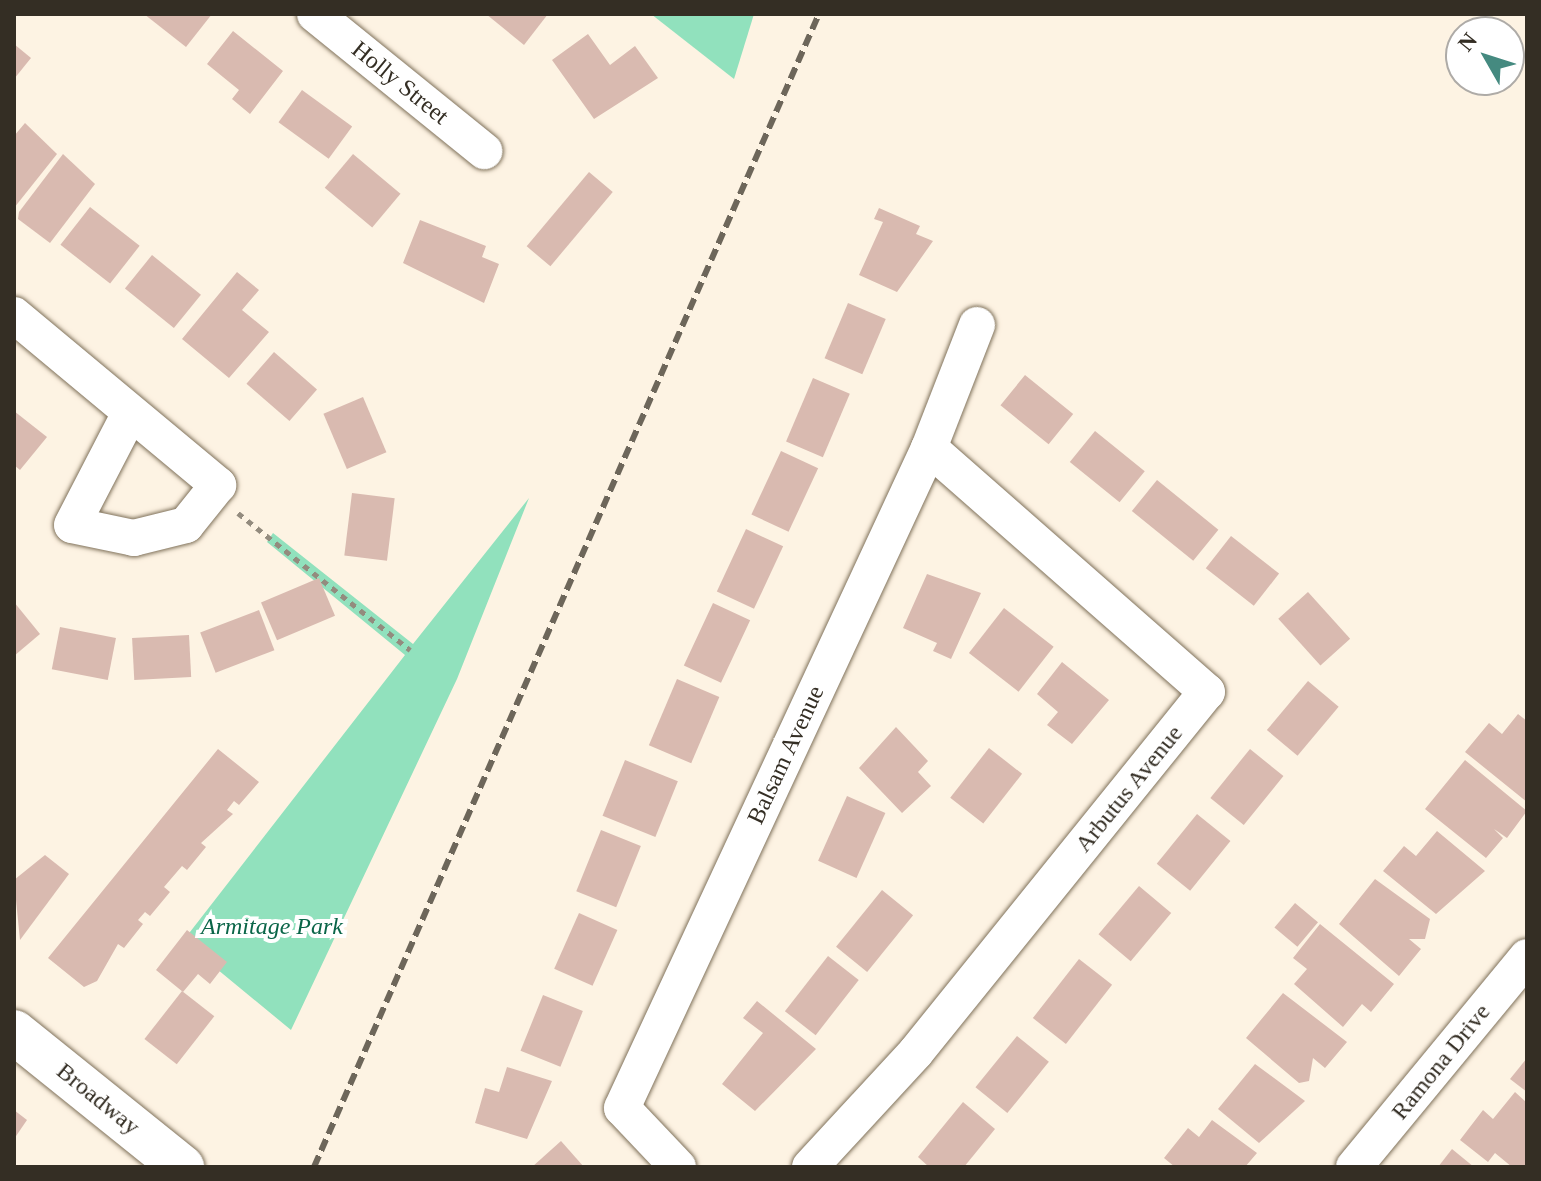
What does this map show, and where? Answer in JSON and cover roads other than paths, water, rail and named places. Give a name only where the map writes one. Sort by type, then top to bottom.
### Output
[{"type":"street","name":"Holly Street","points":[[315,14],[484,151]]},
{"type":"street","points":[[14,315],[218,485],[186,525],[134,538],[72,525],[130,413]]},
{"type":"street","name":"Balsam Avenue","points":[[678,1167],[622,1108],[929,448],[977,325]]},
{"type":"street","name":"Arbutus Avenue","points":[[810,1167],[916,1052],[1207,692],[929,448]]},
{"type":"street","name":"Ramona Drive","points":[[1354,1167],[1527,957]]},
{"type":"street","name":"Broadway","points":[[14,1032],[182,1167]]},
{"type":"railway","points":[[314,1167],[819,14]]},
{"type":"park label","name":"Armitage Park","points":[[272,927]]}]
